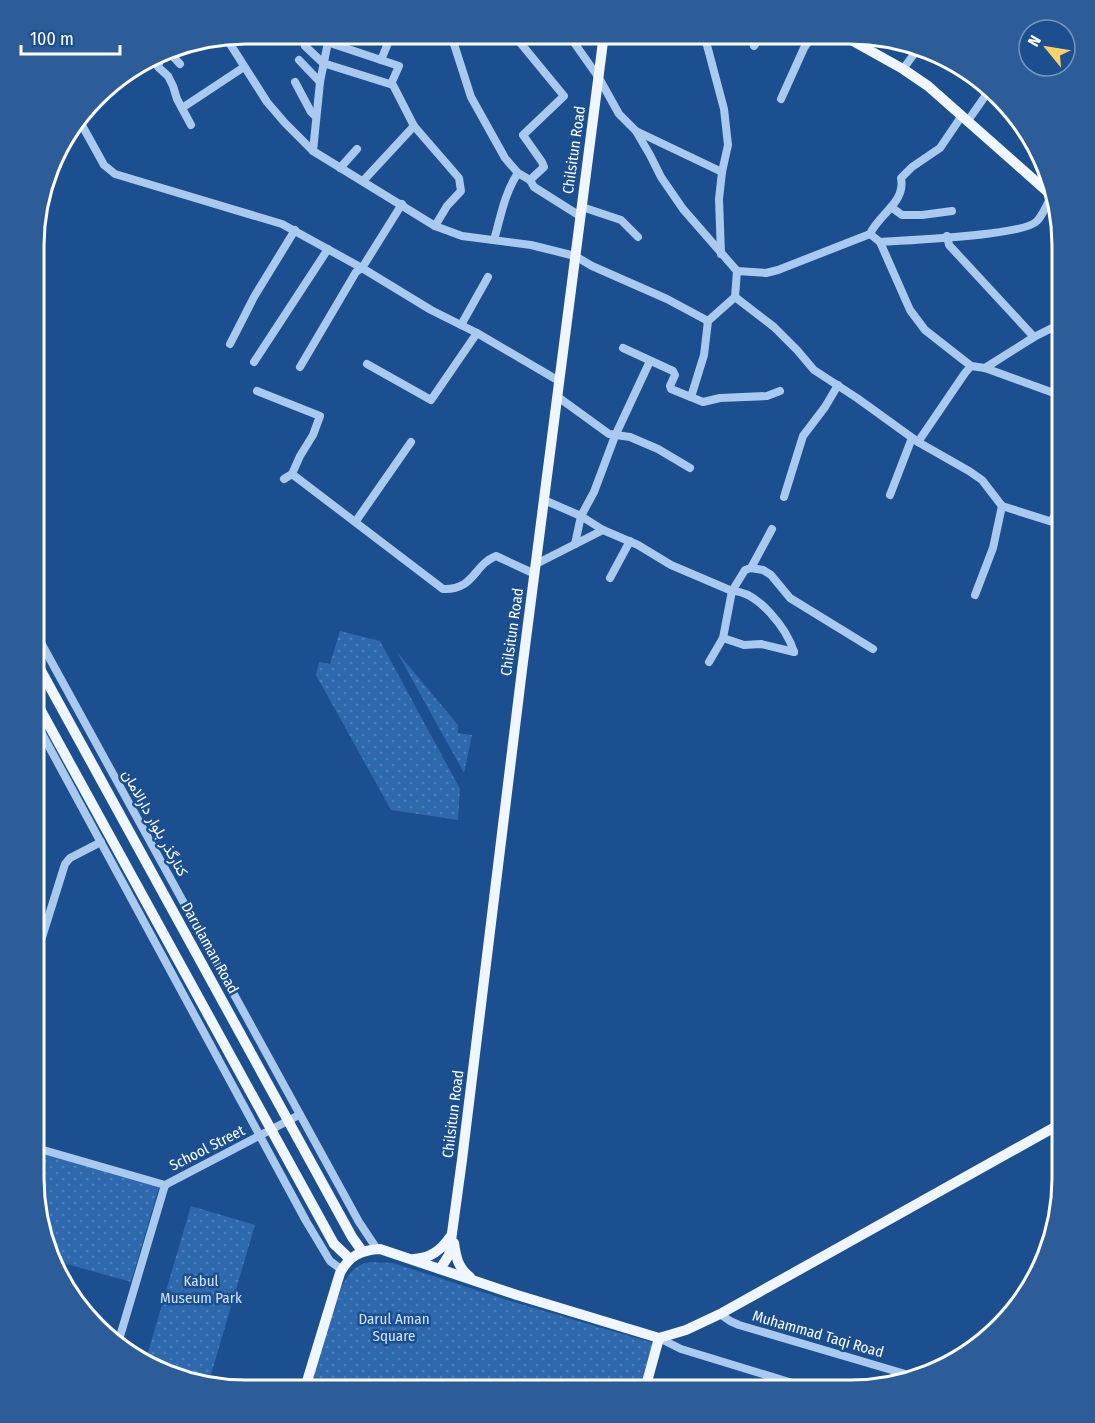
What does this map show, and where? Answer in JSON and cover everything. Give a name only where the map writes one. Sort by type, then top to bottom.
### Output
[{"type":"main road","name":"Chilsitun Road","points":[[452,1234],[603,44]]},
{"type":"main road","points":[[867,45],[928,86],[964,119],[1042,183]]},
{"type":"main road","name":"Darulaman Road","points":[[44,682],[362,1251]]},
{"type":"main road","points":[[44,716],[334,1244],[350,1259]]},
{"type":"main road","points":[[308,1380],[342,1270],[350,1259],[362,1251],[376,1249],[413,1259],[659,1338],[686,1330],[720,1314],[1051,1129]]},
{"type":"main road","points":[[413,1259],[432,1255],[444,1246],[452,1234]]},
{"type":"main road","points":[[440,1269],[449,1255],[452,1234]]},
{"type":"main road","points":[[452,1234],[456,1257],[461,1269],[481,1282]]},
{"type":"main road","points":[[647,1380],[659,1338]]},
{"type":"street","points":[[313,151],[320,82],[328,44]]},
{"type":"street","points":[[334,44],[399,66],[391,84]]},
{"type":"street","points":[[381,60],[388,44]]},
{"type":"street","points":[[454,44],[471,97],[505,158],[518,173],[530,180],[534,187],[545,195],[581,212],[621,220],[638,237]]},
{"type":"street","points":[[521,44],[564,96],[523,135],[544,167],[530,180]]},
{"type":"street","points":[[575,44],[599,78],[619,114],[636,131],[661,177],[683,209],[737,271],[735,297],[708,321],[704,355],[691,397]]},
{"type":"street","points":[[706,44],[725,118],[728,145],[719,198],[721,254]]},
{"type":"street","points":[[781,99],[807,44]]},
{"type":"street","points":[[230,45],[267,102],[313,151],[435,226],[462,236],[531,245],[575,256],[708,321]]},
{"type":"street","points":[[305,46],[323,63],[391,84],[414,126],[459,178],[461,191],[447,206],[435,226]]},
{"type":"street","points":[[903,69],[914,54]]},
{"type":"street","points":[[173,57],[180,64]]},
{"type":"street","points":[[299,60],[320,82]]},
{"type":"street","points":[[159,64],[158,67],[168,76],[191,124]]},
{"type":"street","points":[[182,108],[244,67]]},
{"type":"street","points":[[295,82],[316,117]]},
{"type":"street","points":[[737,271],[766,273],[778,270],[870,234],[874,225],[901,194],[902,178],[912,167],[940,148],[985,96]]},
{"type":"street","points":[[83,126],[104,165],[115,174],[257,215],[295,230],[430,310],[477,333],[559,381]]},
{"type":"street","points":[[363,181],[414,126]]},
{"type":"street","points":[[636,131],[722,172]]},
{"type":"street","points":[[340,168],[357,149]]},
{"type":"street","points":[[494,240],[501,210],[510,185],[518,173]]},
{"type":"street","points":[[880,242],[999,232],[1031,225],[1037,222],[1047,202]]},
{"type":"street","points":[[300,366],[356,272],[362,268],[402,204]]},
{"type":"street","points":[[891,207],[902,215],[952,211]]},
{"type":"street","points":[[231,344],[254,297],[295,230]]},
{"type":"street","points":[[870,234],[880,242],[910,310],[926,330],[971,366],[985,368],[1052,392]]},
{"type":"street","points":[[947,236],[949,244],[1034,337]]},
{"type":"street","points":[[254,362],[328,249]]},
{"type":"street","points":[[461,325],[488,277]]},
{"type":"street","points":[[735,297],[774,327],[814,370],[915,440],[982,480],[1002,506],[1052,521]]},
{"type":"street","points":[[985,368],[1052,328]]},
{"type":"street","points":[[367,364],[431,400],[477,333]]},
{"type":"street","points":[[622,348],[673,371],[675,375],[671,389],[704,402],[720,398],[767,396],[780,391]]},
{"type":"street","points":[[575,544],[581,516],[594,492],[615,436],[650,361]]},
{"type":"street","points":[[890,495],[915,440],[971,366]]},
{"type":"street","points":[[784,497],[803,436],[838,385]]},
{"type":"street","points":[[258,391],[320,416],[313,435],[292,474],[284,479]]},
{"type":"street","points":[[558,397],[615,436],[630,437],[658,449],[690,468]]},
{"type":"street","points":[[356,521],[411,442]]},
{"type":"street","points":[[292,474],[443,589],[470,582],[485,560],[496,556],[536,569],[575,544],[603,530]]},
{"type":"street","points":[[544,500],[630,541],[671,565],[732,591],[738,591],[756,601],[773,615],[782,627],[794,652],[761,644],[744,645],[723,638]]},
{"type":"street","points":[[975,595],[993,548],[1002,506]]},
{"type":"street","points":[[709,662],[723,638],[732,591],[742,573],[751,568],[772,529]]},
{"type":"street","points":[[610,578],[630,541]]},
{"type":"street","points":[[751,568],[764,570],[790,597],[873,648]]},
{"type":"street","name":"کنارگذر بلوار دارالامان","points":[[44,648],[359,1222],[376,1249]]},
{"type":"street","points":[[44,661],[48,655]]},
{"type":"street","points":[[44,737],[320,1246],[334,1266],[342,1270]]},
{"type":"street","points":[[44,931],[65,864],[70,858],[101,842]]},
{"type":"street","name":"School Street","points":[[165,1185],[300,1115]]},
{"type":"street","points":[[44,1149],[165,1185],[120,1336]]},
{"type":"street","name":"Muhammad Taqi Road","points":[[720,1314],[730,1322],[739,1325],[901,1373]]},
{"type":"street","points":[[659,1338],[681,1349],[782,1380]]},
{"type":"green space","points":[[340,631],[380,641],[460,789],[458,820],[391,810],[316,675],[319,662],[330,664]]},
{"type":"green space","points":[[397,652],[458,725],[458,733],[472,735],[464,773]]},
{"type":"green space","points":[[44,1151],[159,1187],[131,1282],[62,1263],[47,1217],[44,1191]]},
{"type":"green space","name":"Kabul Museum Park","points":[[191,1206],[255,1225],[210,1376],[192,1373],[148,1354]]},
{"type":"green space","name":"Darul Aman Square","points":[[370,1262],[393,1263],[507,1300],[653,1343],[642,1380],[311,1380],[342,1286],[353,1270]]}]
